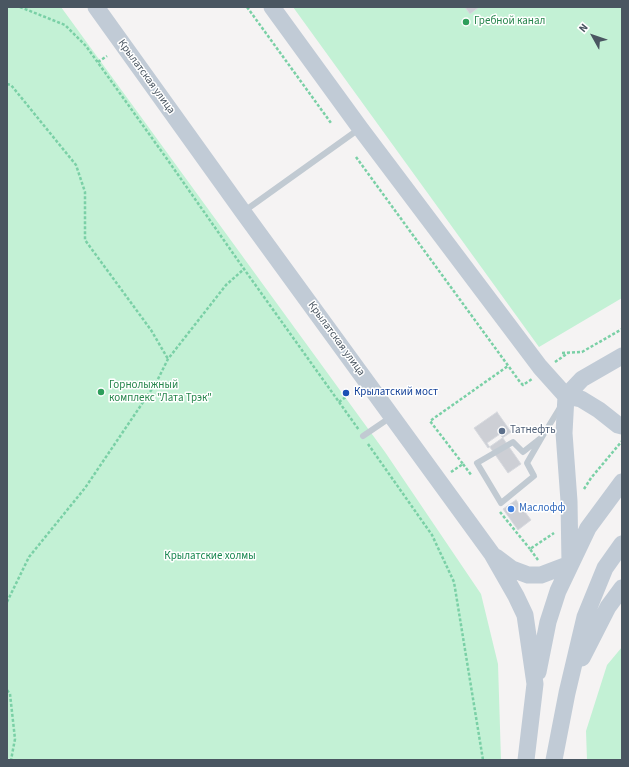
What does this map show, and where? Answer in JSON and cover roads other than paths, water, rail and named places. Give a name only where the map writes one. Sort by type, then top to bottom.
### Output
[{"type":"main road","name":"Крылатская улица","points":[[96,7],[492,554],[516,596],[525,614],[535,684],[526,760]]},
{"type":"main road","points":[[272,7],[360,128],[540,367],[566,396],[582,399],[618,425],[622,426]]},
{"type":"main road","points":[[570,564],[569,501],[564,433],[566,396],[582,379],[622,356]]},
{"type":"main road","points":[[535,684],[548,622],[558,591],[588,528],[622,482]]},
{"type":"main road","points":[[554,760],[566,693],[585,617],[605,568],[622,544]]},
{"type":"main road","points":[[492,554],[512,569],[528,575],[541,575],[570,564]]},
{"type":"main road","points":[[566,693],[604,614],[622,588]]},
{"type":"lane","points":[[243,212],[360,128]]},
{"type":"lane","points":[[542,437],[523,452],[513,442],[477,463],[501,503],[534,476],[527,463],[566,396]]},
{"type":"lane","points":[[363,436],[392,416]]},
{"type":"place","name":"Гребной канал","points":[[466,22]]},
{"type":"place","name":"Горнолыжный комплекс \"Лата Трэк\"","points":[[101,392]]},
{"type":"place","name":"Крылатский мост","points":[[346,393]]},
{"type":"place","name":"Татнефть","points":[[502,431]]},
{"type":"place","name":"Маслофф","points":[[511,509]]},
{"type":"park label","name":"Крылатские холмы","points":[[210,557]]}]
